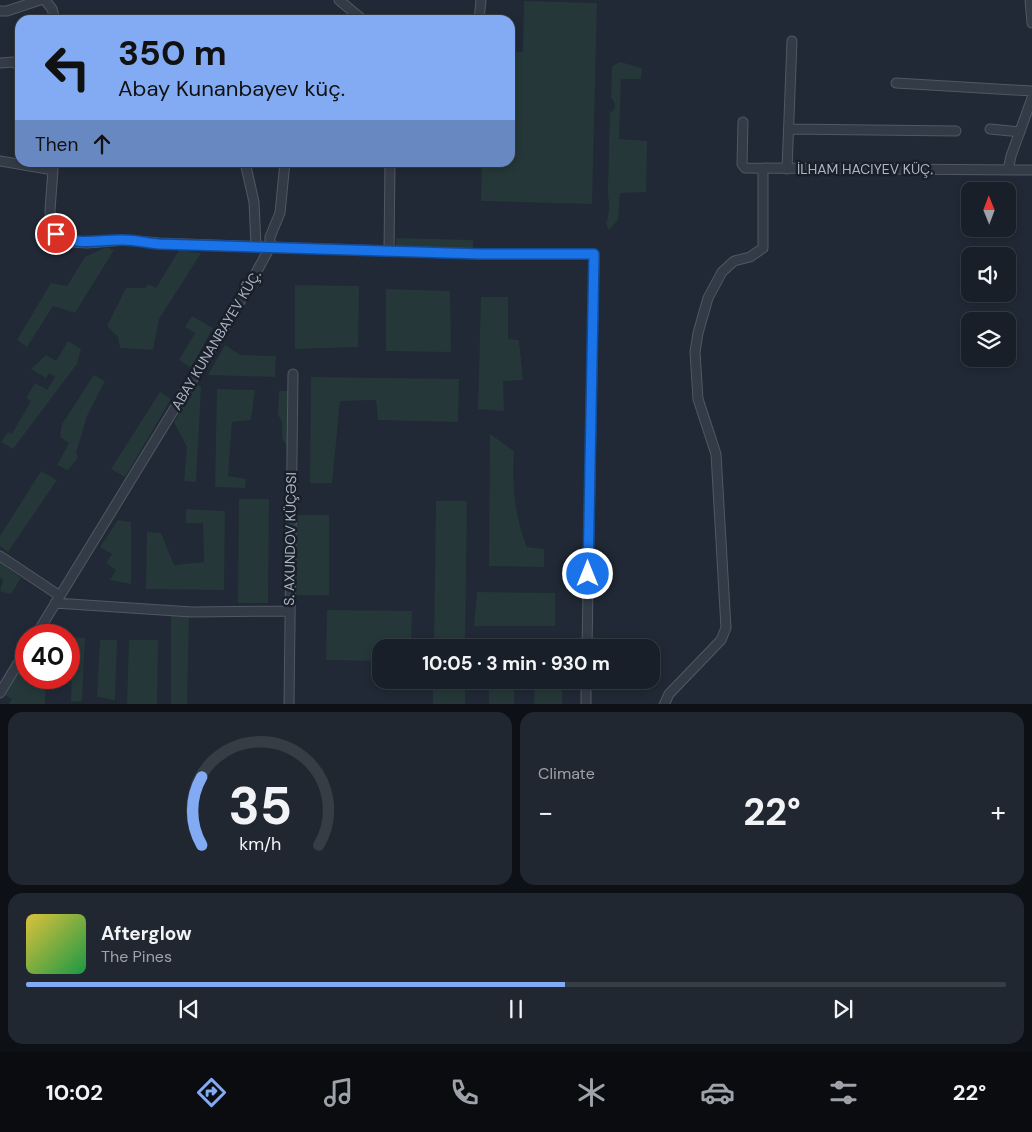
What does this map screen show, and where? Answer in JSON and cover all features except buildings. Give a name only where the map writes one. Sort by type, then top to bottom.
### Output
[{"type":"street","points":[[0,11],[7,12],[40,0]]},
{"type":"street","points":[[45,0],[52,15]]},
{"type":"street","points":[[339,0],[357,15]]},
{"type":"street","points":[[480,15],[481,0]]},
{"type":"street","points":[[1030,0],[1032,22]]},
{"type":"street","points":[[787,169],[792,41]]},
{"type":"street","points":[[0,63],[15,63]]},
{"type":"street","points":[[896,83],[1032,91]]},
{"type":"street","points":[[1008,170],[1011,156],[1032,98]]},
{"type":"street","points":[[743,122],[742,164],[745,168],[1032,170]]},
{"type":"street","points":[[789,129],[956,131]]},
{"type":"street","points":[[990,129],[1020,132]]},
{"type":"street","points":[[0,161],[15,162]]},
{"type":"street","points":[[53,167],[50,210],[51,227],[56,234],[71,242],[87,243],[126,240],[159,244],[389,251],[594,254],[587,639]]},
{"type":"street","points":[[247,167],[254,202],[256,246]]},
{"type":"street","name":"ABAY KUNANBAYEV KÜÇ.","points":[[42,624],[244,295],[270,247],[270,237],[280,213],[285,167]]},
{"type":"street","points":[[389,251],[390,167]]},
{"type":"street","points":[[664,704],[669,694],[721,640],[726,628],[716,454],[698,399],[695,352],[698,333],[708,298],[722,272],[734,261],[750,257],[764,248],[764,169]]},
{"type":"street","name":"S. AXUNDOV KÜÇƏSI","points":[[289,704],[293,374]]},
{"type":"street","points":[[0,556],[57,599],[192,612],[290,611]]},
{"type":"street","points":[[0,693],[15,668]]},
{"type":"street","points":[[586,689],[586,704]]},
{"type":"shaded area","points":[[524,1],[597,3],[592,204],[481,201],[482,167],[515,167],[515,52],[523,52]]},
{"type":"shaded area","points":[[620,62],[642,68],[641,79],[621,79],[619,139],[647,141],[646,192],[620,193],[618,220],[609,230],[606,224],[609,207],[610,113],[614,110],[615,104],[611,97],[612,66]]},
{"type":"shaded area","points":[[396,238],[473,240],[473,252],[396,250]]},
{"type":"shaded area","points":[[106,247],[114,250],[75,313],[53,306],[27,347],[17,340],[51,283],[67,286],[85,257]]},
{"type":"shaded area","points":[[179,250],[201,253],[159,319],[153,350],[120,348],[118,337],[107,326],[126,288],[145,288],[148,284],[156,288]]},
{"type":"shaded area","points":[[295,285],[359,286],[358,347],[295,349]]},
{"type":"shaded area","points":[[386,289],[450,291],[451,352],[386,351]]},
{"type":"shaded area","points":[[481,297],[508,297],[508,339],[519,340],[523,380],[503,381],[504,411],[478,409]]},
{"type":"shaded area","points":[[192,316],[213,328],[191,368],[179,360],[195,333],[185,327]]},
{"type":"shaded area","points":[[68,341],[81,349],[77,364],[13,449],[1,442],[8,432],[12,434],[31,401],[26,398],[35,383],[47,390],[55,377],[49,373],[46,378],[31,369],[46,355],[56,361]]},
{"type":"shaded area","points":[[225,345],[240,355],[276,356],[275,377],[208,375]]},
{"type":"shaded area","points":[[94,375],[105,381],[87,416],[76,453],[78,458],[68,470],[57,465],[69,443],[60,437],[62,424]]},
{"type":"shaded area","points":[[311,377],[459,379],[458,422],[378,420],[376,400],[340,401],[332,483],[310,483]]},
{"type":"shaded area","points":[[196,383],[201,387],[196,482],[184,481],[187,447],[174,422]]},
{"type":"shaded area","points":[[217,389],[255,390],[251,420],[232,422],[228,476],[246,479],[245,488],[215,487]]},
{"type":"shaded area","points":[[279,391],[297,391],[296,457],[287,457],[286,444],[282,438],[282,422],[278,415]]},
{"type":"shaded area","points":[[160,392],[171,399],[125,477],[111,469]]},
{"type":"shaded area","points":[[490,434],[514,451],[513,475],[519,523],[527,547],[544,549],[544,567],[489,566]]},
{"type":"shaded area","points":[[41,471],[57,480],[8,552],[0,546],[0,536]]},
{"type":"shaded area","points":[[239,499],[269,499],[268,603],[238,603]]},
{"type":"shaded area","points":[[436,501],[467,501],[465,639],[434,639]]},
{"type":"shaded area","points":[[186,509],[225,511],[224,590],[146,589],[147,532],[161,533],[174,565],[204,562],[203,523],[186,523]]},
{"type":"shaded area","points":[[297,515],[329,515],[329,595],[296,595]]},
{"type":"shaded area","points":[[118,520],[131,522],[131,584],[110,580],[116,570],[106,563],[112,554],[100,547]]},
{"type":"shaded area","points":[[0,562],[21,578],[11,594],[0,591],[3,580],[0,577]]},
{"type":"shaded area","points":[[477,592],[555,593],[555,626],[474,626]]},
{"type":"shaded area","points":[[327,610],[412,611],[411,639],[372,639],[372,661],[326,660]]},
{"type":"shaded area","points":[[171,616],[189,616],[187,704],[171,704]]},
{"type":"shaded area","points":[[80,638],[85,638],[82,701],[71,702],[71,689],[80,689]]},
{"type":"shaded area","points":[[477,638],[563,638],[563,639]]},
{"type":"shaded area","points":[[100,640],[117,640],[115,700],[97,697]]},
{"type":"shaded area","points":[[129,640],[158,640],[157,704],[127,704]]},
{"type":"shaded area","points":[[15,677],[15,689],[46,689],[45,704],[9,704],[12,699],[5,695]]},
{"type":"shaded area","points":[[433,689],[465,689],[465,704],[433,704]]},
{"type":"shaded area","points":[[489,689],[514,689],[514,704],[489,704]]},
{"type":"shaded area","points":[[535,689],[562,689],[562,704],[534,704]]},
{"type":"route","points":[[56,234],[71,242],[78,243],[126,240],[159,244],[365,251],[594,254],[588,574]]}]
